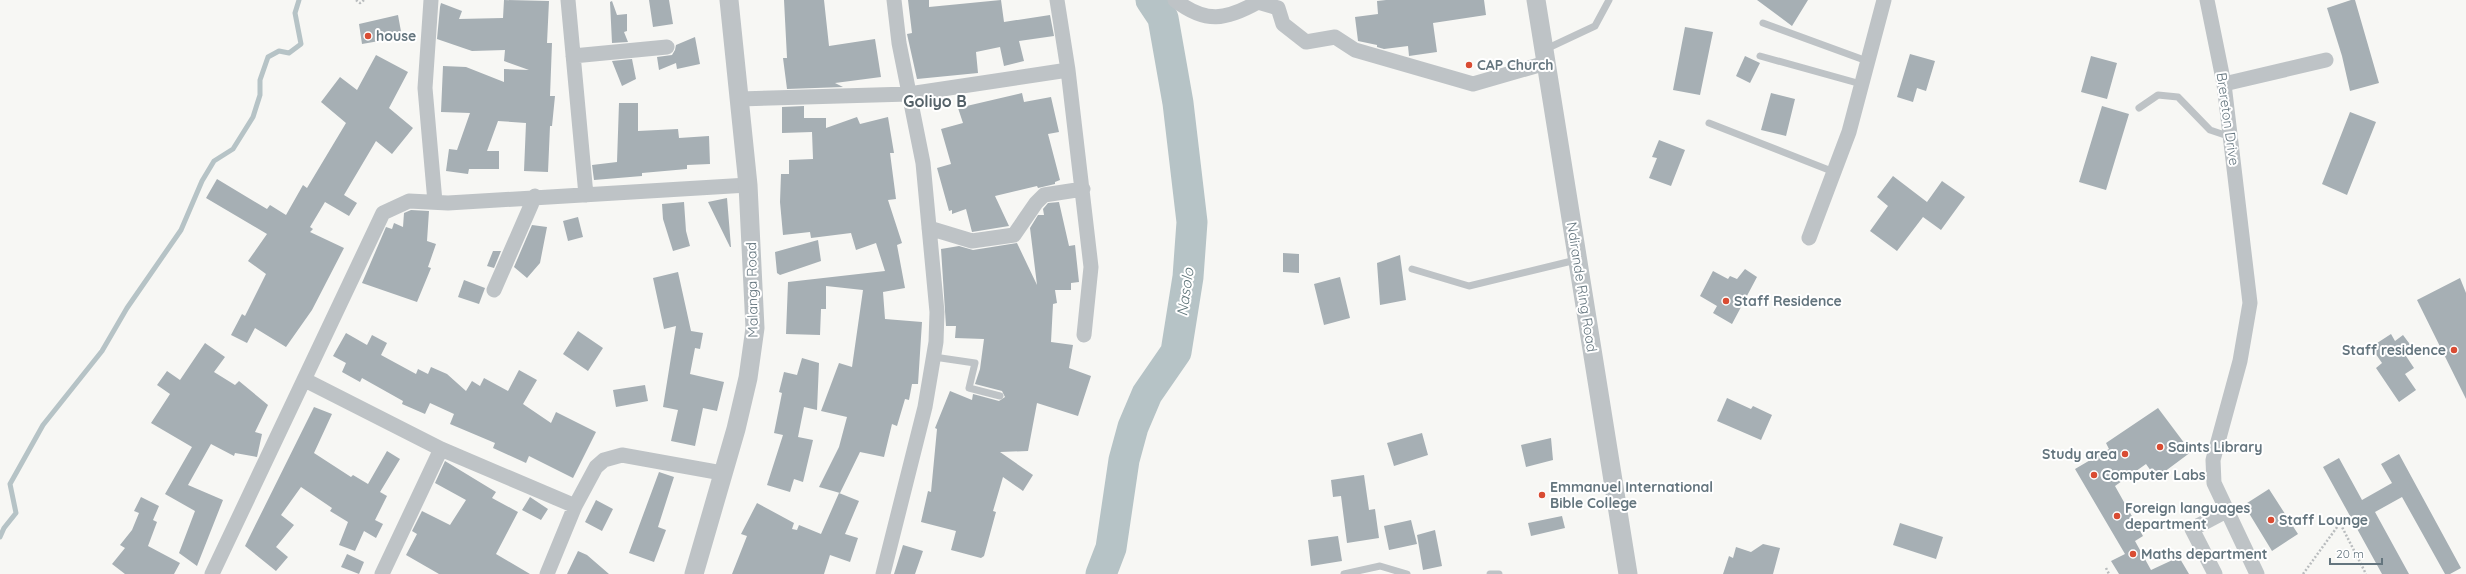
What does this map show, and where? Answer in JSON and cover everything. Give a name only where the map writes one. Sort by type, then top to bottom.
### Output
[{"type":"street","points":[[430,0],[425,88],[435,202]]},
{"type":"street","points":[[568,0],[586,196]]},
{"type":"street","name":"Malanga Road","points":[[694,574],[748,378],[755,328],[748,185],[730,0]]},
{"type":"street","points":[[883,574],[925,407],[934,357],[937,312],[923,163],[909,94],[894,0]]},
{"type":"street","points":[[1057,0],[1068,70],[1091,267],[1084,335]]},
{"type":"street","points":[[1175,0],[1190,12],[1213,18],[1239,12],[1258,2],[1278,8],[1283,24],[1306,42],[1335,37],[1355,50],[1473,84],[1545,57]]},
{"type":"street","name":"Ndirande Ring Road","points":[[1536,0],[1628,574]]},
{"type":"street","points":[[1809,238],[1849,132],[1884,0]]},
{"type":"street","name":"Brereton Drive","points":[[2207,0],[2224,84],[2250,303],[2240,361],[2213,460],[2214,483],[2226,511],[2258,574]]},
{"type":"street","points":[[573,56],[667,47]]},
{"type":"street","points":[[2224,84],[2326,60]]},
{"type":"street","points":[[739,99],[909,94],[1068,70]]},
{"type":"street","points":[[212,574],[383,213],[409,201],[448,203],[535,196],[586,196],[748,185]]},
{"type":"street","points":[[929,228],[972,241],[1014,234],[1036,203],[1044,195],[1083,189]]},
{"type":"street","points":[[494,290],[535,196]]},
{"type":"street","points":[[305,380],[441,449],[575,506]]},
{"type":"street","points":[[382,574],[441,449]]},
{"type":"street","points":[[547,574],[575,506],[596,467],[604,460],[622,455],[722,473]]},
{"type":"street","points":[[2215,574],[2192,529],[2226,511]]},
{"type":"lane","points":[[1545,57],[1595,26],[1609,0]]},
{"type":"lane","points":[[1763,23],[1867,61]]},
{"type":"lane","points":[[1760,56],[1861,84]]},
{"type":"lane","points":[[2139,108],[2158,95],[2178,97],[2210,130],[2231,137]]},
{"type":"lane","points":[[1709,123],[1834,172]]},
{"type":"lane","points":[[1412,269],[1469,286],[1578,260]]},
{"type":"lane","points":[[934,357],[975,363],[968,388],[1000,396]]},
{"type":"lane","points":[[1344,574],[1380,566],[1407,574]]},
{"type":"lane","points":[[1490,574],[1499,574]]},
{"type":"path","points":[[356,0],[360,3],[364,0]]},
{"type":"path","points":[[2303,574],[2340,523],[2366,574]]},
{"type":"path","points":[[2106,568],[2109,574]]},
{"type":"building","points":[[504,0],[549,1],[547,43],[552,43],[550,96],[555,96],[552,126],[550,126],[548,172],[524,171],[526,123],[498,121],[487,151],[499,151],[499,169],[469,169],[468,174],[446,171],[449,149],[457,150],[470,113],[441,112],[443,66],[466,67],[504,82],[504,69],[529,70],[504,61],[505,50],[472,51],[437,39],[441,3],[462,11],[459,19],[503,18]]},
{"type":"building","points":[[649,0],[669,0],[673,24],[653,27]]},
{"type":"building","points":[[784,0],[824,0],[829,46],[875,39],[881,77],[835,83],[843,87],[787,89],[783,58],[787,58]]},
{"type":"building","points":[[908,0],[929,0],[929,7],[1001,0],[1004,22],[1050,15],[1054,36],[1019,41],[1024,61],[1004,66],[1000,47],[976,52],[978,73],[917,79],[907,34],[912,33]]},
{"type":"building","points":[[1484,0],[1486,15],[1433,23],[1437,52],[1409,56],[1408,46],[1384,49],[1377,47],[1377,45],[1358,41],[1355,17],[1378,14],[1377,1]]},
{"type":"building","points":[[1757,0],[1808,0],[1792,26]]},
{"type":"building","points":[[2355,0],[2379,83],[2350,91],[2342,56],[2327,8]]},
{"type":"building","points":[[612,1],[617,15],[627,14],[627,31],[624,32],[628,42],[612,43],[610,2]]},
{"type":"building","points":[[398,15],[402,37],[362,44],[359,24]]},
{"type":"building","points":[[1685,27],[1713,32],[1700,95],[1673,90]]},
{"type":"building","points":[[695,37],[700,64],[677,69],[676,63],[659,70],[657,57],[672,55],[676,45]]},
{"type":"building","points":[[1910,54],[1935,61],[1926,91],[1917,88],[1913,102],[1897,97]]},
{"type":"building","points":[[376,55],[408,72],[389,108],[413,128],[392,154],[376,141],[344,195],[357,203],[349,216],[325,202],[310,227],[313,229],[310,232],[344,248],[312,310],[286,347],[255,328],[247,343],[231,335],[242,314],[245,316],[266,274],[248,261],[267,234],[206,198],[217,179],[267,209],[270,205],[286,215],[303,185],[307,188],[346,123],[321,102],[340,77],[357,90]]},
{"type":"building","points":[[1745,56],[1760,63],[1750,83],[1736,76]]},
{"type":"building","points":[[2091,56],[2117,63],[2107,99],[2081,92]]},
{"type":"building","points":[[632,59],[636,79],[622,86],[612,61]]},
{"type":"building","points":[[1022,93],[1024,102],[1051,97],[1059,132],[1048,134],[1060,180],[1055,182],[1055,184],[1038,188],[1037,186],[995,196],[1009,226],[972,232],[966,209],[952,214],[952,210],[949,211],[937,168],[951,164],[941,129],[963,123],[958,108]]},
{"type":"building","points":[[1771,93],[1795,99],[1786,136],[1761,130]]},
{"type":"building","points":[[619,103],[638,103],[638,131],[678,129],[679,138],[709,136],[710,164],[687,165],[687,169],[642,173],[642,176],[594,180],[592,165],[617,162]]},
{"type":"building","points":[[804,106],[804,118],[826,118],[826,128],[857,117],[860,124],[888,117],[894,153],[890,153],[896,199],[888,200],[902,243],[897,245],[905,288],[883,292],[885,319],[922,322],[918,384],[912,384],[909,400],[905,399],[897,426],[892,424],[884,457],[860,452],[840,493],[819,487],[839,447],[847,417],[821,411],[839,363],[852,367],[863,290],[826,286],[826,309],[821,309],[820,335],[786,334],[788,282],[885,271],[876,243],[856,250],[851,233],[811,238],[810,232],[783,235],[780,202],[781,174],[789,174],[789,160],[813,159],[812,132],[782,133],[782,107]]},
{"type":"building","points":[[2102,106],[2129,114],[2106,190],[2079,182]]},
{"type":"building","points":[[2350,112],[2376,122],[2347,195],[2322,184]]},
{"type":"building","points":[[1659,140],[1685,150],[1671,186],[1649,178],[1657,158],[1652,157]]},
{"type":"building","points":[[1893,176],[1927,202],[1942,181],[1965,197],[1941,230],[1923,217],[1897,251],[1870,231],[1888,206],[1877,197]]},
{"type":"building","points":[[727,198],[731,247],[708,202]]},
{"type":"building","points":[[684,202],[686,231],[690,246],[673,251],[663,219],[662,204]]},
{"type":"building","points":[[1059,202],[1069,246],[1075,245],[1079,282],[1071,283],[1071,290],[1055,290],[1057,303],[1053,304],[1051,342],[1073,345],[1069,368],[1091,376],[1078,416],[1037,403],[1028,451],[1000,452],[1033,475],[1023,491],[1003,477],[993,511],[996,512],[984,556],[981,558],[951,550],[956,531],[921,522],[928,491],[931,492],[937,429],[935,428],[950,391],[972,400],[973,394],[999,401],[1005,397],[1002,391],[975,384],[980,369],[984,339],[955,338],[956,326],[946,326],[941,249],[959,246],[973,250],[1017,243],[1037,285],[1030,228],[1038,215],[1044,215],[1043,209],[1048,203]]},
{"type":"building","points":[[411,210],[429,211],[427,241],[436,244],[428,267],[431,268],[417,302],[362,283],[386,227],[392,229],[394,223],[403,227],[404,213]]},
{"type":"building","points":[[578,217],[583,237],[568,241],[563,221]]},
{"type":"building","points":[[532,225],[547,227],[540,263],[527,278],[514,267]]},
{"type":"building","points":[[818,240],[821,261],[780,275],[777,273],[775,252]]},
{"type":"building","points":[[493,251],[501,251],[494,268],[487,266]]},
{"type":"building","points":[[1283,253],[1299,254],[1299,273],[1283,272]]},
{"type":"building","points":[[1400,255],[1406,300],[1380,305],[1377,263]]},
{"type":"building","name":"Staff Residence","points":[[1745,269],[1757,277],[1732,324],[1713,313],[1717,306],[1700,296],[1713,271],[1728,279],[1730,276],[1737,279]]},
{"type":"building","points":[[678,272],[691,331],[703,333],[700,349],[695,348],[690,374],[724,382],[717,411],[703,408],[695,446],[671,441],[678,410],[663,407],[676,326],[664,329],[653,278]]},
{"type":"building","points":[[1340,277],[1350,318],[1324,325],[1314,284]]},
{"type":"building","name":"Staff residence","points":[[2460,278],[2466,293],[2466,399],[2417,300]]},
{"type":"building","points":[[464,280],[485,288],[479,304],[458,297]]},
{"type":"building","points":[[578,331],[603,348],[588,371],[563,354]]},
{"type":"building","points":[[346,333],[367,345],[372,335],[387,343],[381,355],[416,374],[418,369],[428,374],[431,367],[447,374],[466,391],[472,381],[480,386],[484,378],[508,391],[519,370],[537,380],[523,404],[551,423],[556,412],[596,432],[573,478],[529,456],[526,463],[493,448],[495,443],[450,424],[454,414],[430,403],[425,414],[402,404],[403,401],[362,378],[360,382],[342,372],[346,363],[333,356]]},
{"type":"building","name":"Staff residence","points":[[2391,334],[2395,341],[2403,335],[2412,347],[2404,353],[2414,368],[2405,374],[2416,390],[2399,402],[2376,368],[2382,363],[2371,347]]},
{"type":"building","points":[[205,343],[225,357],[214,372],[235,385],[239,381],[268,405],[255,432],[262,434],[257,457],[235,453],[234,456],[211,444],[188,485],[223,500],[197,566],[179,553],[195,511],[165,494],[192,447],[151,423],[170,394],[157,385],[167,371],[180,380]]},
{"type":"building","points":[[802,358],[819,363],[817,410],[804,407],[798,437],[813,440],[803,482],[794,479],[790,492],[767,485],[783,435],[774,433],[782,393],[779,392],[784,372],[797,375]]},
{"type":"building","points":[[645,385],[648,401],[616,407],[613,390]]},
{"type":"building","points":[[1727,398],[1751,409],[1753,406],[1772,415],[1761,440],[1717,421]]},
{"type":"building","points":[[314,407],[332,414],[314,453],[351,477],[353,475],[368,484],[387,451],[400,459],[380,492],[387,496],[375,520],[383,524],[376,538],[364,531],[355,551],[339,545],[348,522],[330,511],[332,508],[301,487],[281,515],[294,525],[276,547],[288,557],[276,571],[245,546]]},
{"type":"building","points":[[2158,408],[2191,452],[2156,478],[2146,464],[2115,486],[2143,536],[2135,541],[2151,570],[2179,557],[2189,574],[2119,574],[2111,561],[2125,554],[2075,469],[2109,449],[2106,443]]},
{"type":"building","points":[[1422,433],[1428,455],[1394,466],[1387,443]]},
{"type":"building","points":[[1551,438],[1553,460],[1526,467],[1521,445]]},
{"type":"building","points":[[2399,454],[2461,568],[2450,574],[2445,574],[2402,497],[2375,512],[2409,574],[2382,574],[2323,467],[2339,458],[2362,500],[2392,483],[2381,464]]},
{"type":"building","points":[[445,461],[496,492],[492,498],[518,512],[496,554],[530,574],[439,574],[406,555],[417,534],[412,531],[422,511],[450,525],[466,500],[435,483]]},
{"type":"building","points":[[659,472],[674,477],[658,527],[666,530],[654,562],[629,553]]},
{"type":"building","points":[[1364,475],[1369,510],[1375,509],[1379,538],[1347,543],[1341,496],[1333,497],[1331,480]]},
{"type":"building","name":"Staff Lounge","points":[[2269,489],[2298,534],[2272,551],[2244,505]]},
{"type":"building","points":[[839,493],[859,501],[845,534],[858,538],[850,562],[830,555],[824,574],[732,574],[747,536],[741,534],[757,503],[794,523],[792,529],[797,530],[799,525],[821,534]]},
{"type":"building","points":[[141,497],[159,506],[153,520],[157,522],[148,546],[180,563],[174,574],[125,574],[112,564],[125,548],[120,545],[132,530],[139,513],[134,511]]},
{"type":"building","points":[[530,497],[548,509],[541,520],[522,510]]},
{"type":"building","points":[[596,500],[613,509],[602,531],[585,522]]},
{"type":"building","points":[[1562,516],[1565,528],[1531,536],[1528,523]]},
{"type":"building","points":[[1411,520],[1417,544],[1389,550],[1384,526]]},
{"type":"building","points":[[1900,523],[1943,537],[1936,559],[1893,545]]},
{"type":"building","points":[[1435,530],[1442,566],[1423,570],[1417,535]]},
{"type":"building","points":[[1338,536],[1342,561],[1311,566],[1308,540]]},
{"type":"building","points":[[1763,544],[1780,548],[1773,574],[1723,574],[1729,556],[1733,558],[1736,547],[1751,552]]},
{"type":"building","points":[[903,545],[923,551],[915,574],[894,574]]},
{"type":"building","points":[[578,551],[587,555],[609,574],[567,574]]},
{"type":"building","points":[[347,554],[364,562],[359,574],[341,567]]},
{"type":"waterway","points":[[0,537],[4,528],[16,513],[10,484],[43,425],[102,351],[127,308],[181,230],[202,181],[214,161],[233,149],[253,117],[260,95],[260,80],[268,57],[279,51],[289,53],[301,44],[295,13],[299,0]]},
{"type":"waterway","name":"Nasolo","points":[[1101,574],[1111,548],[1124,460],[1133,427],[1147,394],[1176,352],[1188,277],[1192,222],[1178,103],[1163,18],[1151,0]]},
{"type":"place","name":"house","points":[[368,36]]},
{"type":"place","name":"CAP Church","points":[[1469,65]]},
{"type":"place","name":"Staff Residence","points":[[1726,301]]},
{"type":"place","name":"Staff residence","points":[[2454,350]]},
{"type":"place","name":"Saints Library","points":[[2160,447]]},
{"type":"place","name":"Study area","points":[[2125,454]]},
{"type":"place","name":"Computer Labs","points":[[2094,475]]},
{"type":"place","name":"Emmanuel International Bible College","points":[[1542,495]]},
{"type":"place","name":"Foreign languages department","points":[[2117,516]]},
{"type":"place","name":"Staff Lounge","points":[[2271,520]]},
{"type":"place","name":"Maths department","points":[[2133,554]]},
{"type":"district","name":"Goliyo B","points":[[935,101]]}]
